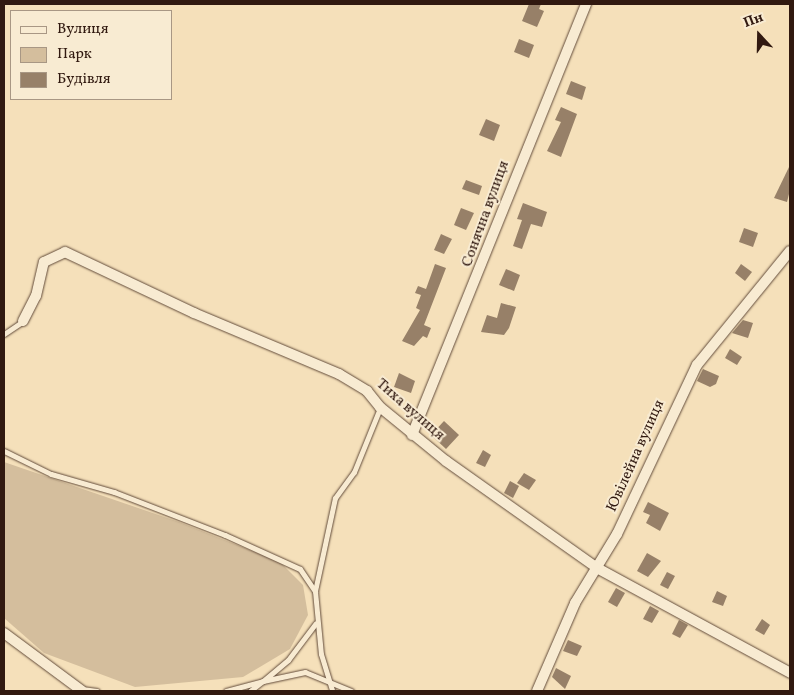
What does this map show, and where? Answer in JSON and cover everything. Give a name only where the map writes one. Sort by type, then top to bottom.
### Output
[{"type":"street","name":"Сонячна вулиця","points":[[412,435],[586,4]]},
{"type":"street","name":"Ювілейна вулиця","points":[[537,691],[575,603],[597,568],[697,365],[790,251]]},
{"type":"street","name":"Тиха вулиця","points":[[23,321],[36,296],[44,262],[65,252],[194,313],[339,374],[368,391],[380,407],[412,435],[597,568],[790,673]]},
{"type":"street","points":[[4,633],[79,690]]},
{"type":"lane","points":[[4,334],[23,321]]},
{"type":"lane","points":[[332,691],[327,679],[316,623],[315,591],[335,498],[354,472],[380,407]]},
{"type":"lane","points":[[4,451],[51,474],[114,492],[273,555],[300,569],[315,591]]},
{"type":"lane","points":[[250,691],[309,637],[316,623]]},
{"type":"lane","points":[[226,691],[305,672],[327,679],[351,691]]},
{"type":"lane","points":[[79,690],[98,691]]},
{"type":"green space","points":[[4,462],[179,522],[280,562],[303,585],[308,615],[290,649],[243,677],[135,687],[44,653],[4,618]]},
{"type":"building","points":[[529,4],[541,4],[539,9],[544,11],[537,27],[522,21]]},
{"type":"building","points":[[519,39],[534,45],[529,58],[514,52]]},
{"type":"building","points":[[571,81],[586,87],[582,100],[566,94]]},
{"type":"building","points":[[561,107],[577,114],[561,157],[547,151],[561,122],[555,120]]},
{"type":"building","points":[[486,119],[500,125],[494,141],[479,135]]},
{"type":"building","points":[[790,165],[790,190],[787,202],[774,198]]},
{"type":"building","points":[[466,180],[482,186],[479,195],[462,189]]},
{"type":"building","points":[[523,203],[547,212],[542,227],[531,224],[522,249],[513,246],[522,220],[517,219]]},
{"type":"building","points":[[461,208],[474,213],[466,230],[454,225]]},
{"type":"building","points":[[744,228],[758,233],[753,247],[739,242]]},
{"type":"building","points":[[441,234],[452,239],[444,254],[434,250]]},
{"type":"building","points":[[435,264],[446,268],[424,325],[431,328],[427,338],[423,336],[414,346],[402,341],[420,310],[416,308],[421,295],[415,293],[418,286],[426,289]]},
{"type":"building","points":[[741,264],[752,272],[745,281],[735,273]]},
{"type":"building","points":[[506,269],[520,275],[514,291],[499,285]]},
{"type":"building","points":[[501,303],[516,307],[509,328],[504,335],[481,332],[487,315],[497,318]]},
{"type":"building","points":[[743,320],[753,323],[748,338],[732,333]]},
{"type":"building","points":[[730,349],[742,357],[737,365],[725,358]]},
{"type":"building","points":[[703,369],[719,376],[716,384],[710,387],[697,381]]},
{"type":"building","points":[[399,373],[415,381],[411,393],[394,387]]},
{"type":"building","points":[[444,421],[459,435],[446,449],[431,435]]},
{"type":"building","points":[[483,450],[491,455],[485,467],[476,463]]},
{"type":"building","points":[[524,473],[536,480],[529,490],[517,483]]},
{"type":"building","points":[[510,481],[519,486],[513,498],[504,493]]},
{"type":"building","points":[[648,502],[669,513],[660,531],[646,523],[650,515],[643,512]]},
{"type":"building","points":[[647,553],[661,561],[648,577],[637,571]]},
{"type":"building","points":[[667,572],[675,576],[668,589],[660,585]]},
{"type":"building","points":[[616,588],[625,593],[617,607],[608,602]]},
{"type":"building","points":[[717,591],[727,596],[723,606],[712,602]]},
{"type":"building","points":[[650,606],[659,611],[652,623],[643,619]]},
{"type":"building","points":[[762,619],[770,625],[764,635],[755,630]]},
{"type":"building","points":[[679,620],[688,625],[680,638],[672,634]]},
{"type":"building","points":[[568,640],[582,646],[577,656],[563,651]]},
{"type":"building","points":[[556,668],[571,676],[565,689],[552,677]]}]
